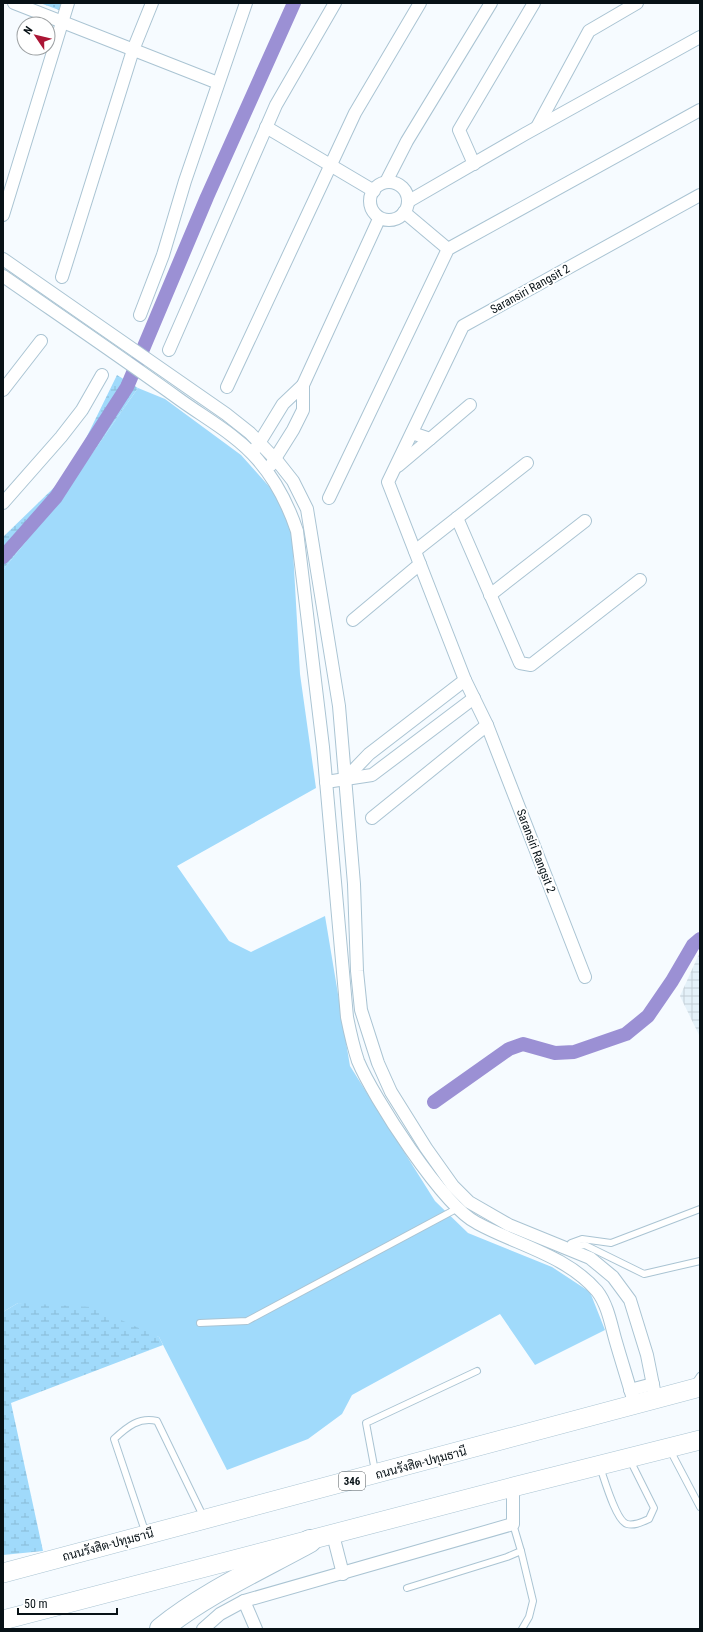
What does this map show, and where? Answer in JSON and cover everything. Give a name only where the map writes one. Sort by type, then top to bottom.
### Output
[{"type":"highway","points":[[161,1629],[228,1586],[310,1541]]},
{"type":"main road","name":"ถนนรังสิต-ปทุมธานี","points":[[3,1573],[375,1475],[654,1392],[697,1384]]},
{"type":"main road","points":[[3,1620],[333,1535],[513,1486],[700,1440]]},
{"type":"street","points":[[14,3],[218,83]]},
{"type":"street","points":[[3,215],[68,3]]},
{"type":"street","points":[[62,277],[133,50],[152,3]]},
{"type":"street","points":[[140,314],[163,255],[218,83],[246,3]]},
{"type":"street","points":[[169,350],[276,105],[335,3]]},
{"type":"street","points":[[227,387],[355,113],[420,3]]},
{"type":"street","points":[[386,182],[407,141],[491,3]]},
{"type":"street","points":[[474,164],[459,130],[534,3]]},
{"type":"street","points":[[537,127],[589,30],[637,3]]},
{"type":"street","points":[[448,248],[407,207],[406,190],[403,186],[398,183],[386,182],[382,183],[374,190],[371,200],[371,209],[379,219],[389,221],[395,220],[407,207],[474,164],[537,127],[700,37]]},
{"type":"street","points":[[329,498],[448,248],[700,110]]},
{"type":"street","points":[[266,127],[374,190]]},
{"type":"street","name":"Saransiri Rangsit 2","points":[[585,977],[486,725],[465,680],[388,482],[463,326],[700,194]]},
{"type":"street","points":[[252,454],[283,404],[303,385],[379,219]]},
{"type":"street","points":[[3,259],[226,414],[260,442],[276,459],[293,481],[308,509],[339,706],[354,884],[357,971],[361,1010],[378,1063],[391,1092],[426,1148],[453,1186],[469,1202],[509,1225],[590,1258],[613,1277],[630,1300],[647,1355],[654,1392]]},
{"type":"street","points":[[3,276],[120,356],[237,440],[252,454],[281,490],[290,508],[297,531],[326,782],[347,1017],[351,1038],[358,1061],[390,1117],[436,1186],[458,1208],[475,1223],[571,1268],[598,1293],[607,1308],[633,1398]]},
{"type":"street","points":[[3,390],[41,341]]},
{"type":"street","points":[[3,503],[61,437],[82,410],[102,375]]},
{"type":"street","points":[[267,472],[276,459],[303,410],[303,385]]},
{"type":"street","points":[[394,470],[470,405]]},
{"type":"street","points":[[412,433],[430,439]]},
{"type":"street","points":[[415,551],[527,463]]},
{"type":"street","points":[[457,518],[520,663],[531,665],[640,580]]},
{"type":"street","points":[[490,595],[585,521]]},
{"type":"street","points":[[353,620],[420,564]]},
{"type":"street","points":[[314,670],[333,666]]},
{"type":"street","points":[[345,779],[369,754],[465,680]]},
{"type":"street","points":[[326,782],[372,775],[474,698]]},
{"type":"street","points":[[372,818],[486,725]]},
{"type":"street","points":[[335,892],[354,884]]},
{"type":"street","points":[[555,1260],[562,1246]]},
{"type":"street","points":[[203,1629],[220,1614],[244,1601],[343,1574],[513,1524],[513,1486]]},
{"type":"street","points":[[333,1535],[343,1574]]},
{"type":"street","points":[[244,1601],[256,1629]]},
{"type":"lane","points":[[200,1323],[247,1321],[458,1208]]},
{"type":"lane","points":[[562,1246],[582,1239],[611,1243],[700,1209]]},
{"type":"lane","points":[[562,1246],[585,1244],[644,1274],[700,1261]]},
{"type":"lane","points":[[375,1475],[366,1423],[477,1371]]},
{"type":"lane","points":[[146,1535],[114,1439],[126,1428],[146,1418],[157,1421],[205,1520]]},
{"type":"lane","points":[[669,1448],[700,1507]]},
{"type":"lane","points":[[599,1466],[619,1517],[627,1524],[636,1524],[649,1519],[654,1508],[629,1458]]},
{"type":"lane","points":[[513,1524],[533,1601],[529,1617],[522,1629]]},
{"type":"lane","points":[[407,1588],[507,1557],[521,1551]]},
{"type":"shaded area","points":[[700,954],[700,1037],[680,996]]},
{"type":"green space","points":[[40,3],[61,3],[59,10]]},
{"type":"green space","points":[[117,375],[138,388],[60,499],[3,570],[3,537],[69,473]]},
{"type":"green space","points":[[138,388],[165,399],[241,455],[274,492],[292,533],[300,674],[316,788],[177,866],[229,941],[251,952],[325,916],[350,1066],[435,1201],[468,1233],[552,1267],[590,1292],[605,1330],[535,1365],[500,1314],[352,1395],[342,1414],[308,1439],[227,1470],[159,1337],[18,1303],[3,1312],[3,570],[60,499]]},
{"type":"green space","points":[[18,1303],[92,1307],[159,1337],[163,1345],[11,1403],[43,1551],[3,1555],[3,1312]]},
{"type":"waterway","points":[[3,557],[56,497],[127,387],[207,197],[294,3]]},
{"type":"waterway","points":[[434,1102],[509,1049],[523,1044],[555,1053],[574,1052],[626,1034],[648,1016],[672,981],[693,945],[700,939]]}]
